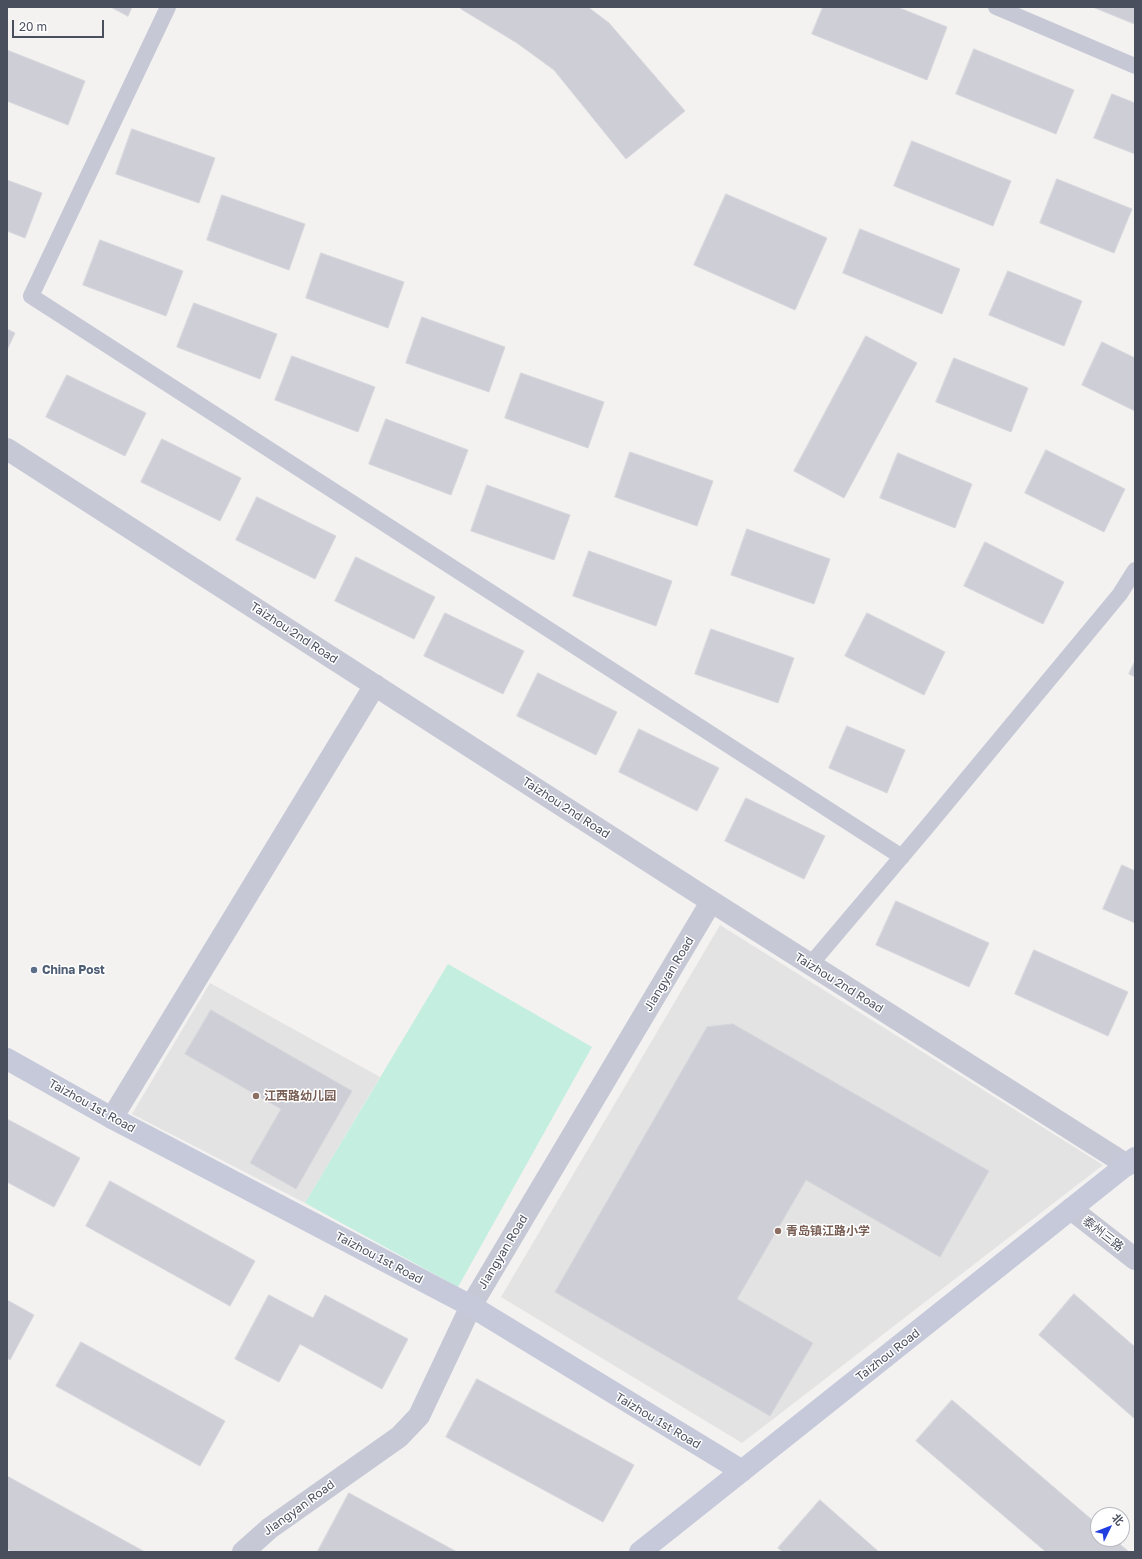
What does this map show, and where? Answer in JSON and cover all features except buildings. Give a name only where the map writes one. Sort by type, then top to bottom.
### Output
[{"type":"street","name":"Taizhou 2nd Road","points":[[7,449],[810,965],[1131,1161]]},
{"type":"street","points":[[112,1118],[375,685]]},
{"type":"street","name":"Jiangyan Road","points":[[243,1552],[270,1528],[399,1437],[419,1416],[471,1306],[711,902]]},
{"type":"street","name":"Taizhou 1st Road","points":[[7,1059],[112,1118],[471,1306],[742,1471]]},
{"type":"street","name":"Taizhou Road","points":[[640,1552],[1131,1161]]},
{"type":"street","name":"泰州三路","points":[[1071,1209],[1135,1259]]},
{"type":"lane","points":[[168,7],[31,296],[902,857]]},
{"type":"lane","points":[[996,7],[1135,66]]},
{"type":"lane","points":[[810,965],[902,857],[1120,594],[1135,570]]},
{"type":"shaded area","name":"青岛镇江路小学","points":[[720,925],[1103,1165],[742,1443],[501,1297]]},
{"type":"shaded area","name":"江西路幼儿园","points":[[210,983],[380,1077],[305,1203],[132,1114]]},
{"type":"green space","points":[[448,964],[592,1047],[458,1287],[305,1203]]},
{"type":"place","name":"China Post","points":[[34,970]]},
{"type":"place","name":"江西路幼儿园","points":[[256,1096]]},
{"type":"place","name":"青岛镇江路小学","points":[[778,1231]]}]
